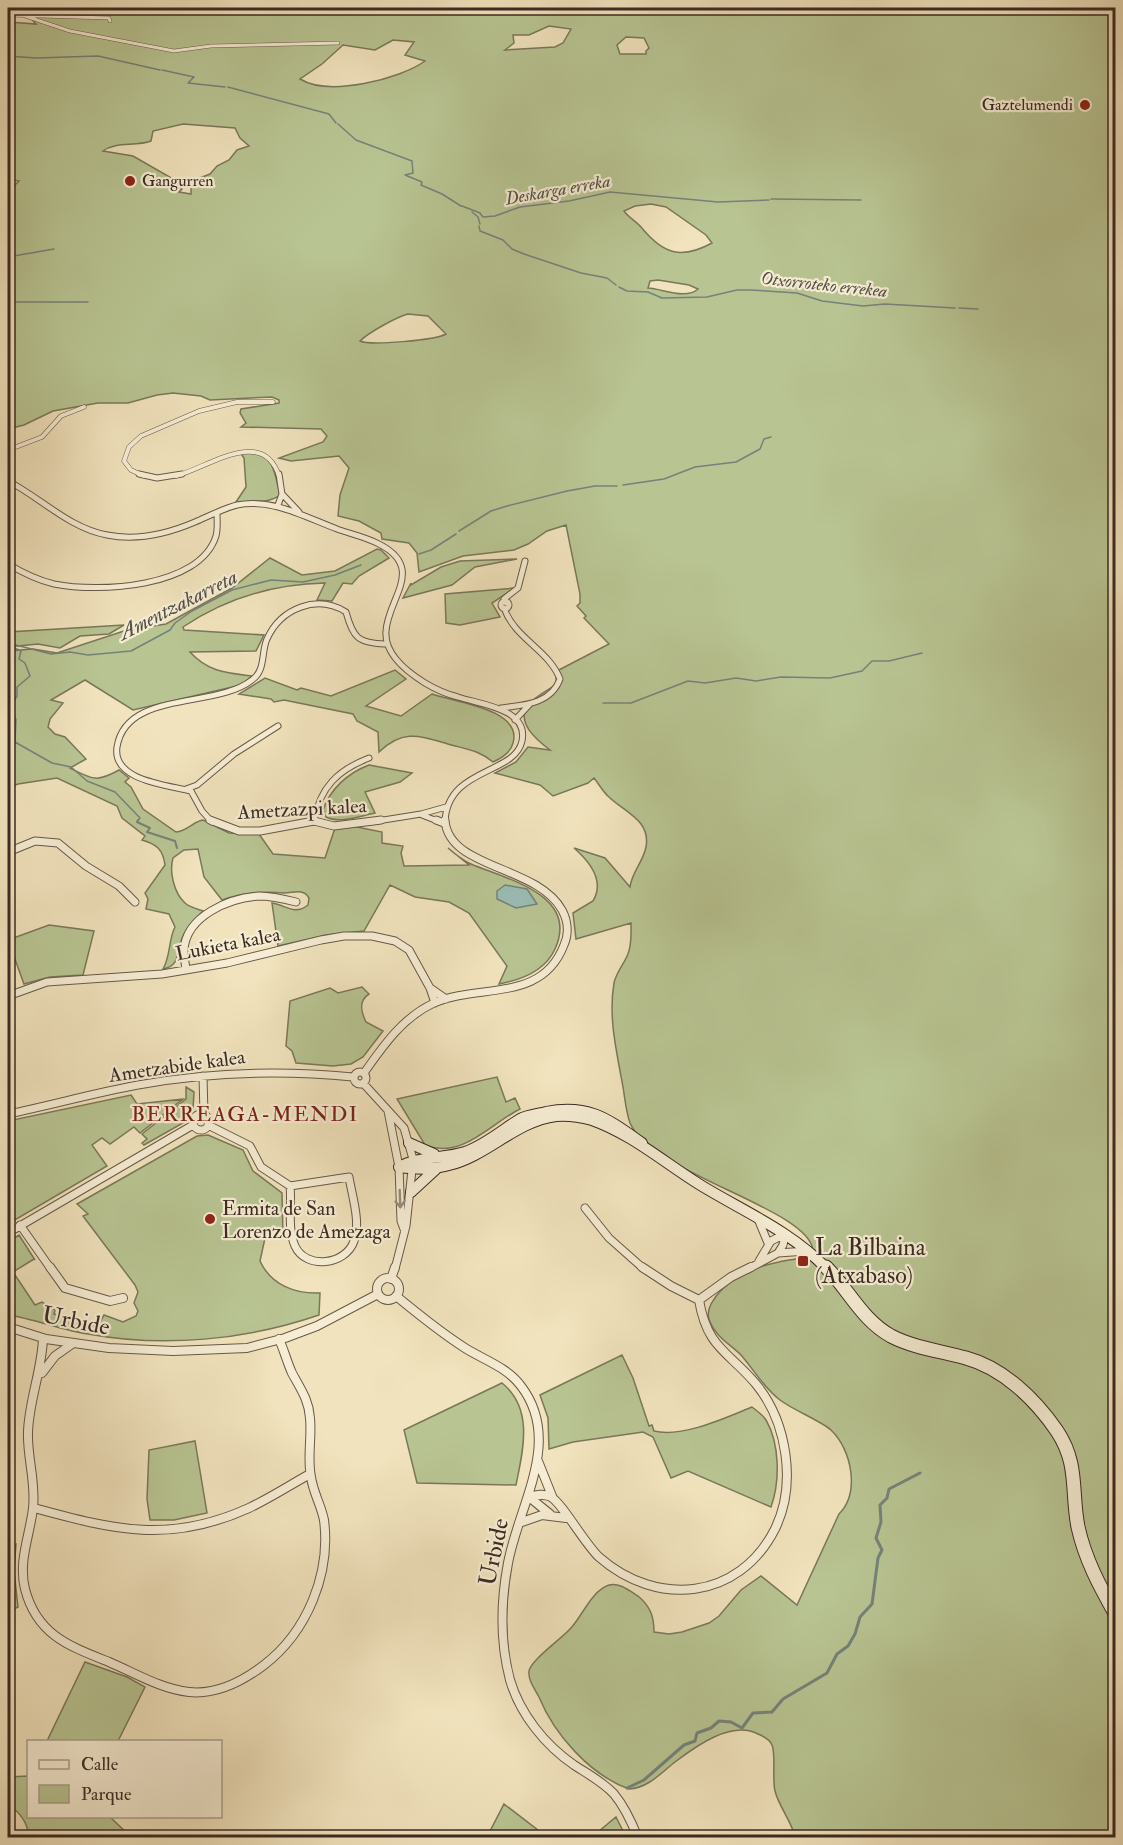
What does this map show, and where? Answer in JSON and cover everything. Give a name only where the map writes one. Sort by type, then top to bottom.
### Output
[{"type":"street","points":[[8,15],[109,18],[110,21]]},
{"type":"street","points":[[26,16],[65,30],[174,51],[217,45],[338,43]]},
{"type":"street","points":[[273,402],[237,402],[199,411],[141,436],[129,447],[124,461],[129,469],[139,475],[164,478],[190,472],[227,455],[244,452],[260,453],[275,462],[283,495],[299,512]]},
{"type":"street","points":[[8,450],[42,437],[61,416],[84,407]]},
{"type":"street","points":[[8,481],[28,490],[54,512],[104,535],[129,537],[159,534],[243,504],[278,506],[299,512],[342,531],[368,538],[389,550],[401,566],[403,583],[386,625],[386,644],[396,658],[410,673],[429,685],[452,696],[500,709],[515,720],[521,736],[513,756],[499,766],[467,781],[452,795],[446,807],[444,823],[453,842],[470,857],[511,871],[551,895],[564,913],[568,941],[556,963],[536,978],[507,989],[446,999],[418,1012],[388,1040],[364,1073]]},
{"type":"street","points":[[278,506],[283,495]]},
{"type":"street","points":[[8,564],[30,577],[61,586],[85,588],[132,586],[165,578],[192,564],[210,548],[217,530],[217,513]]},
{"type":"street","points":[[205,518],[217,530]]},
{"type":"street","points":[[500,709],[532,703],[550,696],[557,690],[560,679],[558,673],[511,627],[506,617],[504,599],[518,588],[525,561]]},
{"type":"street","points":[[278,726],[234,754],[204,780],[186,789],[147,781],[125,769],[115,751],[119,739],[129,724],[144,713],[174,702],[225,694],[249,684],[262,669],[263,649],[267,636],[276,624],[307,604],[324,603],[339,607],[346,612],[351,633],[355,638],[366,643],[386,644]]},
{"type":"street","points":[[515,720],[532,703]]},
{"type":"street","points":[[314,821],[317,802],[326,787],[340,773],[369,758]]},
{"type":"street","points":[[196,798],[204,780]]},
{"type":"street","name":"Ametzazpi kalea","points":[[186,789],[196,798],[206,817],[229,830],[250,832],[314,821],[350,825],[421,814],[446,807]]},
{"type":"street","points":[[421,814],[444,823]]},
{"type":"street","points":[[8,852],[23,843],[37,840],[61,843],[84,865],[127,892],[135,902]]},
{"type":"street","points":[[186,969],[183,960],[186,941],[196,924],[213,910],[235,900],[260,896],[271,896],[296,902]]},
{"type":"street","name":"Lukieta kalea","points":[[8,996],[47,982],[162,974],[227,963],[321,940],[344,936],[372,936],[395,941],[409,950],[430,988],[435,1003]]},
{"type":"street","name":"Lukieta kalea","points":[[430,988],[446,999]]},
{"type":"street","name":"Ametzabide kalea","points":[[8,1114],[136,1085],[203,1076],[254,1072],[309,1072],[353,1077]]},
{"type":"street","points":[[364,1073],[357,1073],[353,1077],[356,1083],[363,1083],[404,1128],[412,1164],[411,1192],[401,1247],[391,1279]]},
{"type":"street","points":[[363,1083],[367,1077],[364,1073]]},
{"type":"street","points":[[203,1076],[204,1115]]},
{"type":"street","points":[[399,1167],[448,1156],[475,1147],[524,1117],[542,1111],[576,1109],[604,1116],[682,1173]]},
{"type":"street","points":[[388,1111],[399,1167],[401,1221],[404,1230]]},
{"type":"street","points":[[193,1125],[200,1129],[208,1125],[210,1119],[204,1115]]},
{"type":"street","points":[[193,1125],[194,1119],[204,1115]]},
{"type":"street","points":[[411,1192],[428,1174],[438,1168],[470,1158],[522,1126],[540,1118],[561,1115],[584,1117],[602,1125],[756,1216],[785,1234],[824,1264],[865,1318],[880,1330],[911,1345],[977,1361],[1017,1388],[1045,1415],[1064,1443],[1073,1464],[1080,1533],[1093,1571],[1116,1615]]},
{"type":"street","points":[[8,1233],[193,1125]]},
{"type":"street","points":[[208,1125],[250,1146],[261,1167],[290,1186],[349,1177],[356,1232],[354,1243],[346,1253],[322,1262],[302,1256],[295,1246],[290,1186]]},
{"type":"street","points":[[409,1143],[425,1152],[448,1156]]},
{"type":"street","points":[[412,1164],[438,1168]]},
{"type":"street","points":[[585,1208],[599,1227],[619,1247],[653,1276],[699,1300]]},
{"type":"street","points":[[756,1216],[768,1244]]},
{"type":"street","points":[[20,1225],[65,1288],[110,1301],[123,1298]]},
{"type":"street","points":[[757,1264],[768,1244],[774,1238],[785,1234]]},
{"type":"street","points":[[778,1253],[783,1245],[785,1234]]},
{"type":"street","points":[[699,1300],[731,1276],[778,1253],[808,1251]]},
{"type":"street","points":[[391,1279],[397,1282],[400,1288],[396,1296],[386,1299],[378,1294],[377,1288],[381,1282],[391,1279]]},
{"type":"street","name":"Urbide","points":[[8,1327],[57,1341],[112,1349],[175,1351],[250,1347],[279,1339],[350,1312],[378,1294]]},
{"type":"street","name":"Urbide","points":[[396,1296],[460,1344],[507,1371],[531,1399],[540,1427],[538,1460],[529,1497],[508,1562],[503,1630],[510,1678],[518,1702],[537,1730],[552,1748],[614,1793],[626,1809],[638,1838]]},
{"type":"street","points":[[538,1460],[552,1497],[566,1518],[594,1554],[623,1573],[659,1588],[694,1590],[727,1582],[760,1555],[776,1530],[783,1509],[788,1465],[780,1428],[764,1395],[744,1371],[711,1341],[703,1321],[699,1300]]},
{"type":"street","points":[[43,1338],[43,1351],[28,1430],[34,1508],[24,1547],[22,1568],[24,1587],[33,1615],[47,1632],[67,1644],[173,1688],[201,1692],[229,1686],[272,1660],[290,1640],[312,1604],[324,1564],[326,1545],[321,1506],[310,1474],[312,1427],[307,1400],[291,1370],[279,1339]]},
{"type":"street","points":[[43,1351],[57,1341]]},
{"type":"street","points":[[55,1356],[57,1341]]},
{"type":"street","points":[[38,1378],[55,1356],[72,1344]]},
{"type":"street","points":[[34,1508],[113,1529],[169,1532],[213,1522],[250,1508],[310,1474]]},
{"type":"street","points":[[529,1497],[541,1494],[552,1497]]},
{"type":"street","points":[[529,1497],[550,1514]]},
{"type":"street","points":[[519,1524],[538,1515],[550,1514],[566,1518]]},
{"type":"green space","points":[[36,8],[1115,8],[1115,1837],[795,1837],[775,1791],[772,1745],[760,1735],[737,1730],[726,1732],[693,1749],[648,1783],[629,1789],[615,1783],[587,1763],[575,1752],[554,1725],[532,1685],[529,1671],[540,1656],[570,1629],[592,1598],[603,1588],[613,1584],[638,1596],[650,1612],[654,1632],[669,1634],[709,1623],[719,1616],[741,1590],[761,1576],[797,1605],[839,1514],[846,1505],[851,1483],[848,1460],[838,1438],[821,1423],[774,1395],[741,1355],[716,1332],[708,1318],[710,1306],[731,1281],[749,1271],[769,1264],[801,1258],[813,1251],[806,1236],[787,1221],[668,1159],[644,1142],[630,1123],[616,1048],[612,996],[615,979],[630,946],[631,923],[576,939],[573,913],[593,901],[597,886],[590,865],[574,848],[605,858],[630,887],[646,847],[644,830],[635,818],[607,795],[594,778],[588,783],[553,796],[540,785],[495,773],[516,762],[528,747],[550,750],[529,730],[524,718],[525,711],[535,698],[557,684],[555,672],[609,644],[584,618],[586,616],[577,606],[580,603],[580,594],[566,525],[547,531],[514,550],[463,556],[419,572],[417,553],[409,543],[382,539],[381,533],[359,521],[338,516],[340,495],[349,468],[339,456],[291,461],[279,458],[323,442],[327,436],[321,429],[241,427],[246,423],[240,413],[241,409],[279,403],[279,400],[272,397],[210,400],[201,396],[173,393],[128,403],[98,403],[53,411],[24,425],[8,429],[8,194],[14,191],[12,188],[19,181],[8,179],[8,20],[9,22],[36,24],[28,15]],"holes":[[[549,26],[571,29],[563,43],[555,47],[505,50],[514,43],[513,35],[529,35]],[[626,37],[644,38],[649,48],[646,54],[620,54],[617,45]],[[393,40],[414,42],[405,55],[425,61],[399,74],[364,84],[328,86],[300,79],[322,64],[343,45],[375,50]],[[183,124],[235,128],[240,138],[249,146],[237,150],[229,160],[217,166],[210,174],[194,180],[191,194],[179,192],[182,189],[175,180],[133,156],[103,151],[114,146],[151,141],[153,131]],[[651,204],[666,207],[706,235],[712,243],[691,251],[673,252],[657,243],[624,211],[635,206]],[[658,280],[689,285],[698,289],[681,294],[648,288],[650,281]],[[408,314],[428,316],[446,334],[403,342],[360,341],[397,318]]]},
{"type":"green space","points":[[241,454],[260,454],[271,463],[280,495],[265,501],[236,502],[246,487],[244,458]]},
{"type":"green space","points":[[377,549],[389,558],[359,576],[352,584],[343,583],[332,601],[317,600],[325,583],[287,586],[233,601],[183,627],[184,630],[264,635],[256,651],[190,652],[211,668],[252,676],[241,685],[133,710],[85,680],[51,700],[63,703],[50,719],[48,727],[55,734],[65,737],[86,759],[70,768],[94,778],[105,777],[119,770],[129,778],[125,782],[131,787],[143,809],[176,832],[203,820],[229,833],[259,834],[273,854],[325,858],[335,828],[357,827],[382,832],[382,843],[403,846],[401,853],[404,866],[469,865],[459,857],[519,883],[548,902],[557,915],[560,930],[551,957],[532,973],[499,984],[507,966],[469,913],[449,902],[415,897],[390,885],[364,931],[326,935],[278,946],[272,903],[298,910],[308,905],[307,895],[298,892],[260,892],[237,895],[222,900],[204,877],[198,849],[184,850],[173,858],[172,876],[181,899],[189,906],[203,911],[184,934],[176,960],[163,969],[175,927],[169,914],[146,909],[148,899],[145,893],[165,865],[163,855],[158,848],[142,840],[145,836],[122,818],[117,806],[57,778],[18,784],[8,788],[8,651],[33,649],[57,653],[127,630],[166,624],[232,588],[270,558],[302,575],[335,571]]},
{"type":"green space","points":[[517,559],[475,567],[452,585],[403,598],[411,583],[411,585],[441,567],[460,561]]},
{"type":"green space","points":[[515,588],[492,603],[500,617],[460,625],[446,623],[445,594]]},
{"type":"green space","points":[[124,625],[109,634],[80,636],[60,648],[38,644],[8,647],[8,632]]},
{"type":"green space","points":[[395,670],[406,679],[366,706],[401,716],[432,694],[470,704],[498,715],[508,722],[513,731],[513,743],[510,749],[503,757],[493,762],[482,754],[470,750],[410,736],[395,740],[379,752],[378,732],[357,721],[353,714],[284,700],[274,702],[271,699],[239,694],[265,678],[297,690],[301,688],[331,696]]},
{"type":"green space","points":[[369,765],[412,773],[400,782],[365,792],[375,813],[344,820],[326,817],[323,810],[330,795],[347,777]]},
{"type":"green space","points":[[49,925],[94,931],[83,975],[50,977],[24,984],[8,940]]},
{"type":"green space","points":[[362,987],[369,994],[362,1003],[366,1022],[383,1031],[363,1057],[351,1064],[333,1066],[296,1063],[292,1051],[286,1046],[290,1001],[330,988],[338,993]]},
{"type":"green space","points":[[497,1077],[506,1102],[515,1098],[520,1109],[476,1138],[451,1148],[425,1145],[397,1099]]},
{"type":"green space","points":[[186,1087],[194,1092],[193,1109],[183,1123],[144,1145],[142,1143],[147,1139],[142,1134],[186,1099]]},
{"type":"green space","points":[[131,1095],[137,1104],[183,1099],[140,1133],[134,1127],[110,1144],[102,1138],[92,1145],[107,1166],[8,1224],[8,1121]]},
{"type":"green space","points":[[208,1135],[243,1150],[253,1171],[282,1193],[283,1236],[265,1238],[260,1261],[277,1282],[293,1290],[320,1293],[319,1315],[291,1324],[234,1336],[175,1341],[88,1334],[8,1315],[8,1242],[19,1235],[35,1260],[13,1272],[35,1305],[42,1302],[55,1310],[54,1314],[97,1327],[104,1315],[123,1322],[136,1316],[138,1311],[134,1303],[138,1292],[135,1285],[83,1216],[88,1214],[77,1204],[197,1136]]},
{"type":"green space","points":[[622,1355],[633,1378],[649,1426],[652,1425],[654,1431],[678,1432],[691,1429],[752,1407],[763,1416],[771,1430],[776,1451],[777,1475],[771,1507],[688,1471],[671,1478],[653,1437],[643,1432],[573,1442],[549,1449],[548,1418],[540,1395]]},
{"type":"green space","points":[[502,1383],[519,1405],[524,1431],[516,1485],[417,1483],[404,1430]]},
{"type":"green space","points":[[195,1441],[207,1513],[174,1520],[150,1520],[147,1499],[149,1450]]},
{"type":"green space","points":[[16,1544],[14,1571],[18,1607],[8,1612],[8,1546]]},
{"type":"green space","points":[[85,1662],[127,1677],[145,1687],[118,1740],[47,1740]]},
{"type":"green space","points":[[27,1776],[27,1818],[111,1818],[131,1837],[28,1837],[27,1827],[22,1818],[8,1804],[8,1777]]},
{"type":"green space","points":[[504,1804],[547,1837],[487,1837]]},
{"type":"green space","points":[[616,1817],[626,1837],[592,1837]]},
{"type":"water","points":[[505,885],[527,889],[537,904],[516,908],[497,899],[497,891]]},
{"type":"waterway","points":[[632,8],[772,8]]},
{"type":"waterway","name":"Deskarga erreka","points":[[8,56],[36,58],[98,56],[160,70]]},
{"type":"waterway","name":"Deskarga erreka","points":[[162,70],[194,77],[188,83],[225,87]]},
{"type":"waterway","name":"Deskarga erreka","points":[[228,87],[329,114],[336,123]]},
{"type":"waterway","name":"Deskarga erreka","points":[[338,124],[356,140],[412,161],[413,173],[405,175],[422,182],[421,185],[461,206]]},
{"type":"waterway","name":"Deskarga erreka","points":[[462,206],[480,213],[483,217],[495,216],[520,207],[569,201],[610,192],[718,202],[769,200]]},
{"type":"waterway","name":"Deskarga erreka","points":[[771,199],[861,200]]},
{"type":"waterway","name":"Otxorroteko errekea","points":[[472,212],[478,217],[480,224]]},
{"type":"waterway","name":"Otxorroteko errekea","points":[[479,226],[480,231],[503,240],[512,249],[581,273],[607,278],[616,285]]},
{"type":"waterway","points":[[8,257],[54,249]]},
{"type":"waterway","name":"Otxorroteko errekea","points":[[619,287],[627,291],[648,292],[662,298],[707,297],[737,290],[751,290],[797,293],[822,301],[863,306],[885,304],[955,308]]},
{"type":"waterway","points":[[8,302],[88,302]]},
{"type":"waterway","name":"Otxorroteko errekea","points":[[959,308],[978,309]]},
{"type":"waterway","name":"Amentzakarreta","points":[[623,485],[664,479],[695,467],[736,462],[760,449],[764,439],[771,437]]},
{"type":"waterway","name":"Amentzakarreta","points":[[459,531],[491,511],[507,506],[567,491],[595,486],[617,486]]},
{"type":"waterway","name":"Amentzakarreta","points":[[419,554],[431,550],[456,534]]},
{"type":"waterway","name":"Amentzakarreta","points":[[8,643],[51,654],[70,652],[88,655],[131,651],[170,630],[175,623],[192,611],[232,590],[271,580],[303,582],[335,575],[361,565]]},
{"type":"waterway","points":[[8,645],[21,651],[19,659],[25,663],[30,676],[17,687],[17,696],[8,711],[16,719],[15,742]]},
{"type":"waterway","points":[[603,703],[631,703],[688,681],[705,683],[736,678],[756,681],[781,677],[830,678],[862,671],[872,661],[889,661],[922,653]]},
{"type":"waterway","points":[[8,751],[15,742]]},
{"type":"waterway","points":[[15,742],[52,763],[71,767],[87,781],[115,792],[140,818],[137,822]]},
{"type":"waterway","points":[[137,822],[150,828],[147,832],[175,841],[177,848]]},
{"type":"waterway","points":[[627,1788],[644,1780],[684,1745],[695,1741],[697,1733],[711,1728],[719,1721],[731,1722],[742,1728],[753,1713],[772,1712],[783,1699],[827,1673],[837,1654],[848,1646],[855,1634],[860,1617],[872,1604],[878,1558],[882,1550],[876,1538],[881,1522],[880,1505],[887,1498],[889,1489],[920,1473]]},
{"type":"place","name":"Gaztelumendi","points":[[1085,105]]},
{"type":"place","name":"Gangurren","points":[[130,181]]},
{"type":"place","name":"Ermita de San Lorenzo de Amezaga","points":[[210,1219]]},
{"type":"place","name":"La Bilbaina (Atxabaso)","points":[[803,1261]]},
{"type":"district","name":"BERREAGA-MENDI","points":[[245,1114]]}]
